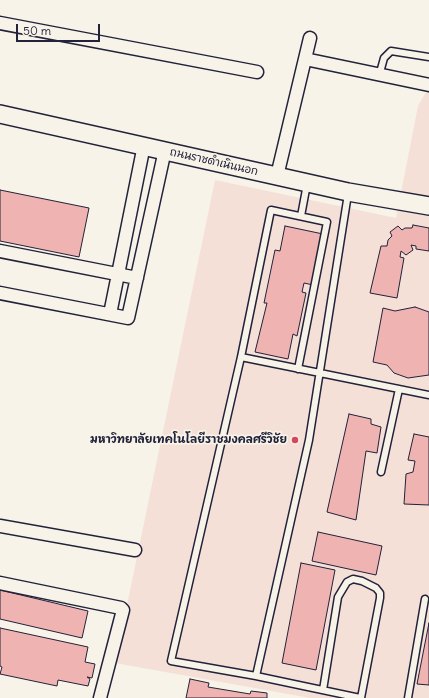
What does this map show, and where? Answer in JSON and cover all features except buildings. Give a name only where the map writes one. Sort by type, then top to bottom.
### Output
[{"type":"street","points":[[0,23],[257,72]]},
{"type":"street","points":[[277,176],[310,38]]},
{"type":"street","points":[[305,59],[379,76],[429,85]]},
{"type":"street","name":"ถนนราชดำเนินนอก","points":[[0,114],[144,145],[348,192],[429,206]]},
{"type":"street","points":[[110,314],[144,145]]},
{"type":"street","points":[[0,293],[128,318],[165,150]]},
{"type":"street","points":[[0,251],[137,278]]},
{"type":"street","points":[[0,526],[135,550]]},
{"type":"street","points":[[0,584],[122,608],[123,610],[100,698]]},
{"type":"lane","points":[[379,76],[384,58],[391,51],[429,57]]},
{"type":"lane","points":[[301,216],[307,183]]},
{"type":"lane","points":[[256,676],[309,440],[348,192]]},
{"type":"lane","points":[[298,369],[327,222],[271,210],[240,357],[171,661],[256,676],[360,698],[380,598],[380,593],[376,588],[362,580],[353,579],[347,582],[338,597],[323,690]]},
{"type":"lane","points":[[240,357],[429,396]]},
{"type":"lane","points":[[381,472],[399,389]]},
{"type":"lane","points":[[408,698],[425,599]]},
{"type":"shaded area","name":"มหาวิทยาลัยเทคโนโลยีราชมงคลศรีวิชัย","points":[[429,87],[429,698],[310,698],[115,663],[215,180],[396,218],[418,106]]},
{"type":"place","name":"มหาวิทยาลัยเทคโนโลยีราชมงคลศรีวิชัย","points":[[295,440]]}]
